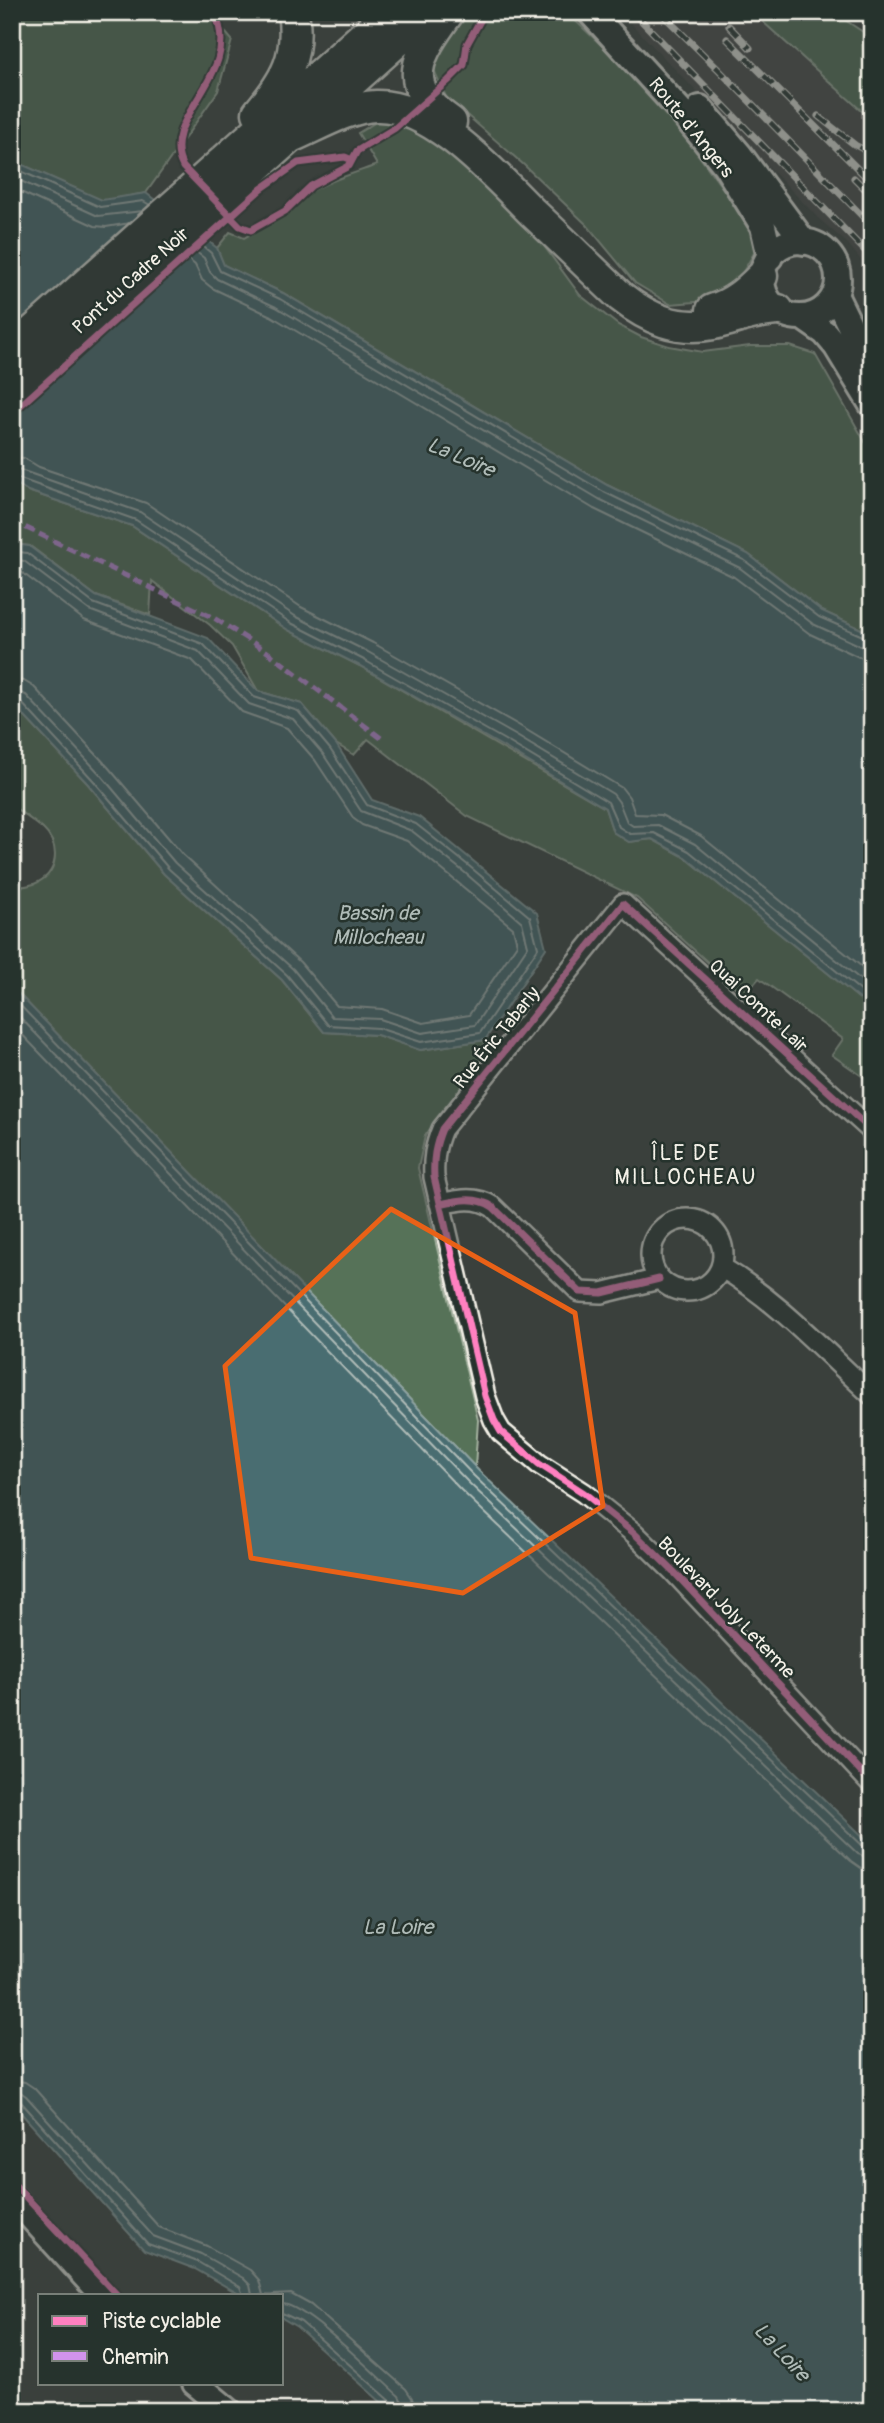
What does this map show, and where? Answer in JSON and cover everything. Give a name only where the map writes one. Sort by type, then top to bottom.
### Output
[{"type":"highway","points":[[235,157],[254,117],[275,94],[291,65],[295,47],[293,12]]},
{"type":"highway","points":[[235,157],[390,12]]},
{"type":"highway","points":[[291,137],[430,12]]},
{"type":"highway","points":[[449,12],[423,51],[418,77],[423,97],[483,148],[628,288],[662,310],[694,313],[730,304],[740,298],[766,266]]},
{"type":"highway","points":[[235,157],[359,108],[384,106],[409,112],[438,128],[467,149],[641,313],[659,321],[694,327],[715,324],[749,313],[790,314]]},
{"type":"highway","name":"Pont du Cadre Noir","points":[[12,350],[207,175],[235,157]]},
{"type":"highway","name":"Pont du Cadre Noir","points":[[12,386],[235,157]]},
{"type":"main road","name":"Route d'Angers","points":[[590,12],[665,93],[725,165],[763,226],[766,266]]},
{"type":"main road","name":"Route d'Angers","points":[[607,12],[692,98],[739,155],[804,242]]},
{"type":"main road","points":[[790,314],[815,314],[827,306],[835,295],[838,272],[833,260],[816,245],[804,242],[785,245],[766,266],[766,295],[790,314],[825,333],[836,346],[872,405]]},
{"type":"main road","points":[[835,295],[872,372]]},
{"type":"main road","points":[[12,2196],[102,2294]]},
{"type":"main road","points":[[196,2384],[229,2411]]},
{"type":"street","name":"Quai Comte Lair","points":[[624,904],[872,1131]]},
{"type":"street","name":"Rue Éric Tabarly","points":[[440,1204],[433,1160],[442,1129],[624,904]]},
{"type":"street","points":[[440,1204],[482,1200],[493,1207],[580,1292],[603,1293],[659,1279]]},
{"type":"street","name":"Boulevard Joly Leterme","points":[[440,1204],[485,1396],[501,1432],[538,1464],[584,1493],[634,1533],[674,1572],[872,1784]]},
{"type":"street","points":[[688,1219],[700,1222],[716,1234],[723,1254],[721,1267],[708,1285],[696,1290],[682,1291],[670,1288],[659,1279],[652,1268],[650,1251],[654,1239],[665,1226],[677,1220],[688,1219]]},
{"type":"street","points":[[721,1267],[748,1283],[788,1316],[872,1395]]},
{"type":"highlighted area","points":[[391,1209],[575,1313],[603,1506],[463,1593],[251,1558],[225,1366]]},
{"type":"shaded area","points":[[620,12],[752,12],[872,120],[872,274],[848,244],[818,218]]},
{"type":"green space","points":[[12,12],[208,12],[232,40],[218,91],[146,193],[102,201],[12,160]]},
{"type":"green space","points":[[465,12],[566,12],[614,57],[681,131],[747,222],[757,248],[737,282],[708,301],[670,304],[635,283],[587,225],[446,97],[434,70],[448,33]]},
{"type":"green space","points":[[752,12],[842,12],[842,18],[872,38],[872,120]]},
{"type":"green space","points":[[386,116],[437,144],[470,168],[541,242],[580,295],[618,325],[641,337],[669,346],[703,352],[750,346],[790,346],[815,354],[872,454],[872,634],[822,611],[748,554],[607,485],[283,293],[223,265],[217,248],[230,232],[244,238],[319,187],[377,165],[358,133]]},
{"type":"green space","points":[[12,481],[28,491],[132,526],[288,630],[360,666],[605,808],[613,832],[629,842],[652,839],[685,857],[872,1009],[872,1083],[832,1055],[843,1039],[759,978],[744,995],[637,898],[467,816],[368,739],[354,755],[336,744],[302,704],[258,691],[232,646],[210,625],[152,581],[150,615],[96,596],[30,546],[12,544]]},
{"type":"green space","points":[[12,703],[88,784],[164,874],[282,980],[324,1032],[377,1035],[421,1050],[485,1040],[481,1060],[425,1136],[418,1168],[478,1420],[475,1467],[12,987],[12,888],[32,885],[48,874],[53,867],[55,851],[43,829],[12,805]]},
{"type":"water","name":"La Loire","points":[[12,160],[102,200],[146,193],[217,248],[224,265],[283,293],[607,485],[748,554],[822,611],[872,634],[872,1009],[685,857],[652,839],[629,842],[613,832],[605,808],[360,666],[288,630],[132,526],[28,491],[12,481]]},
{"type":"water","name":"Bassin de Millocheau","points":[[12,544],[29,546],[96,596],[208,638],[258,691],[302,704],[336,744],[372,800],[419,817],[537,913],[546,948],[485,1040],[420,1050],[377,1035],[324,1032],[282,980],[164,874],[88,784],[12,703]]},
{"type":"water","name":"La Loire","points":[[12,987],[479,1471],[872,1845],[872,2411],[391,2411],[297,2327],[284,2319],[284,2294],[239,2294],[195,2269],[144,2250],[12,2103]]},
{"type":"railway","points":[[633,12],[872,258]]},
{"type":"railway","points":[[660,12],[872,226]]},
{"type":"railway","points":[[729,26],[750,48]]},
{"type":"railway","points":[[727,39],[872,183]]},
{"type":"railway","points":[[818,116],[855,145],[872,154]]},
{"type":"railway","points":[[854,178],[872,196]]},
{"type":"marked path","points":[[12,521],[214,618],[269,653],[381,738]]},
{"type":"cycle path","points":[[214,12],[221,35],[219,56],[181,131],[178,149],[183,167],[240,226],[251,230],[285,211],[311,186],[349,166],[357,151],[395,128],[448,81],[464,65],[467,44],[485,12]]},
{"type":"cycle path","points":[[12,413],[261,189],[298,163],[345,157],[352,160]]},
{"type":"cycle path","points":[[872,1131],[623,904],[442,1129],[434,1158],[434,1177],[485,1396],[501,1432],[539,1464],[584,1493],[634,1533],[674,1572],[872,1784]]},
{"type":"cycle path","points":[[440,1204],[474,1200],[493,1207],[580,1292],[602,1293],[659,1279]]},
{"type":"cycle path","points":[[12,2182],[116,2294]]},
{"type":"district","name":"ÎLE DE MILLOCHEAU","points":[[686,1165]]}]
